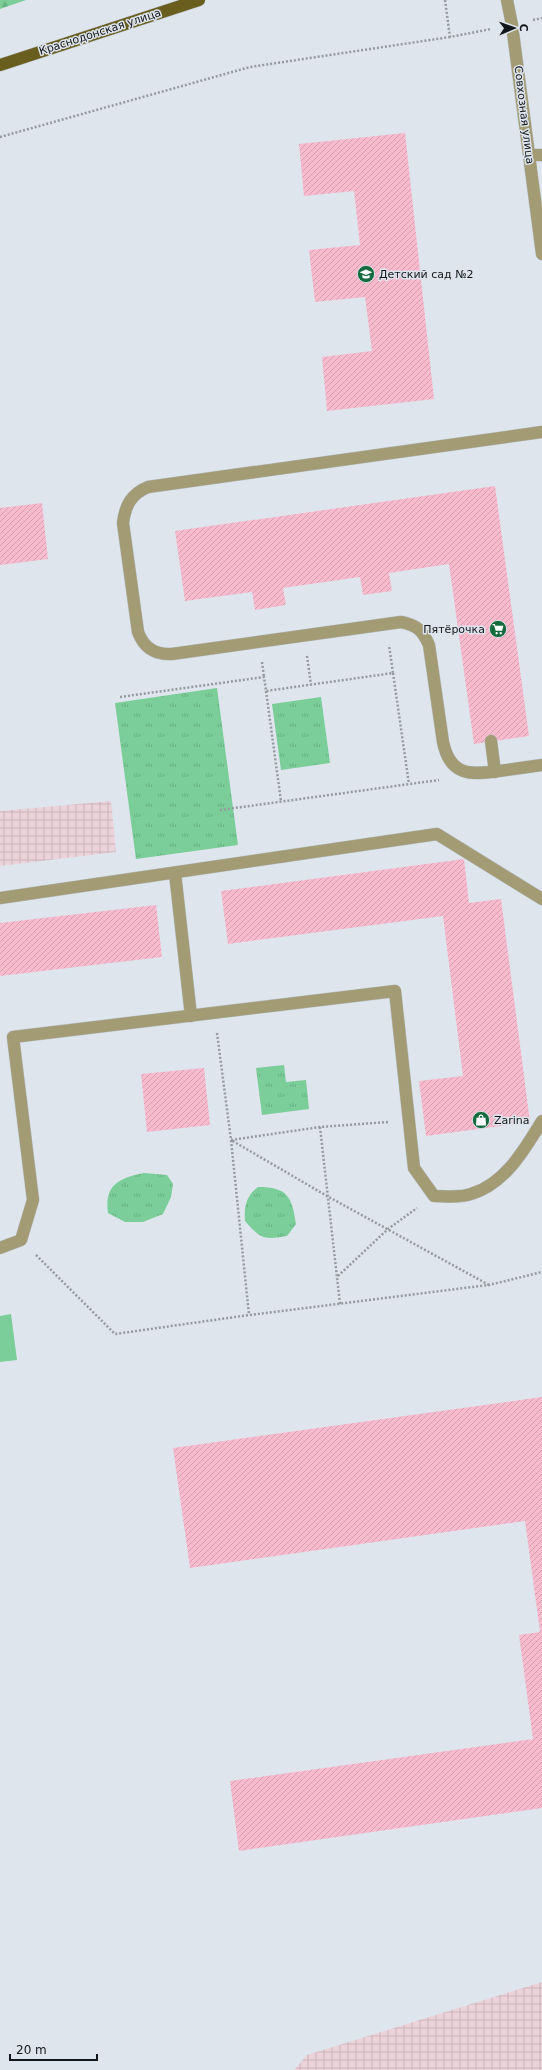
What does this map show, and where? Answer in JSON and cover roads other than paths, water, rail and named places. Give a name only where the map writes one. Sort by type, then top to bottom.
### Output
[{"type":"main road","name":"Краснодонская улица","points":[[0,65],[199,0]]},
{"type":"street","name":"Совхозная улица","points":[[507,0],[512,25],[542,254]]},
{"type":"street","points":[[529,155],[542,155]]},
{"type":"street","points":[[542,432],[148,487],[136,494],[130,500],[125,510],[123,523],[138,632],[146,646],[153,652],[172,654],[401,622],[411,624],[424,634],[429,645],[443,742],[445,753],[450,761],[456,767],[470,774],[542,765]]},
{"type":"street","points":[[491,742],[495,772]]},
{"type":"street","points":[[0,898],[436,834],[542,899]]},
{"type":"street","points":[[175,873],[191,1016]]},
{"type":"street","points":[[0,1248],[21,1240],[33,1200],[13,1038],[395,991],[414,1168],[434,1196],[470,1195],[497,1180],[522,1154],[542,1121]]},
{"type":"place","name":"Детский сад №2","points":[[366,274]]},
{"type":"place","name":"Пятёрочка","points":[[498,629]]},
{"type":"place","name":"Zarina","points":[[481,1120]]}]
